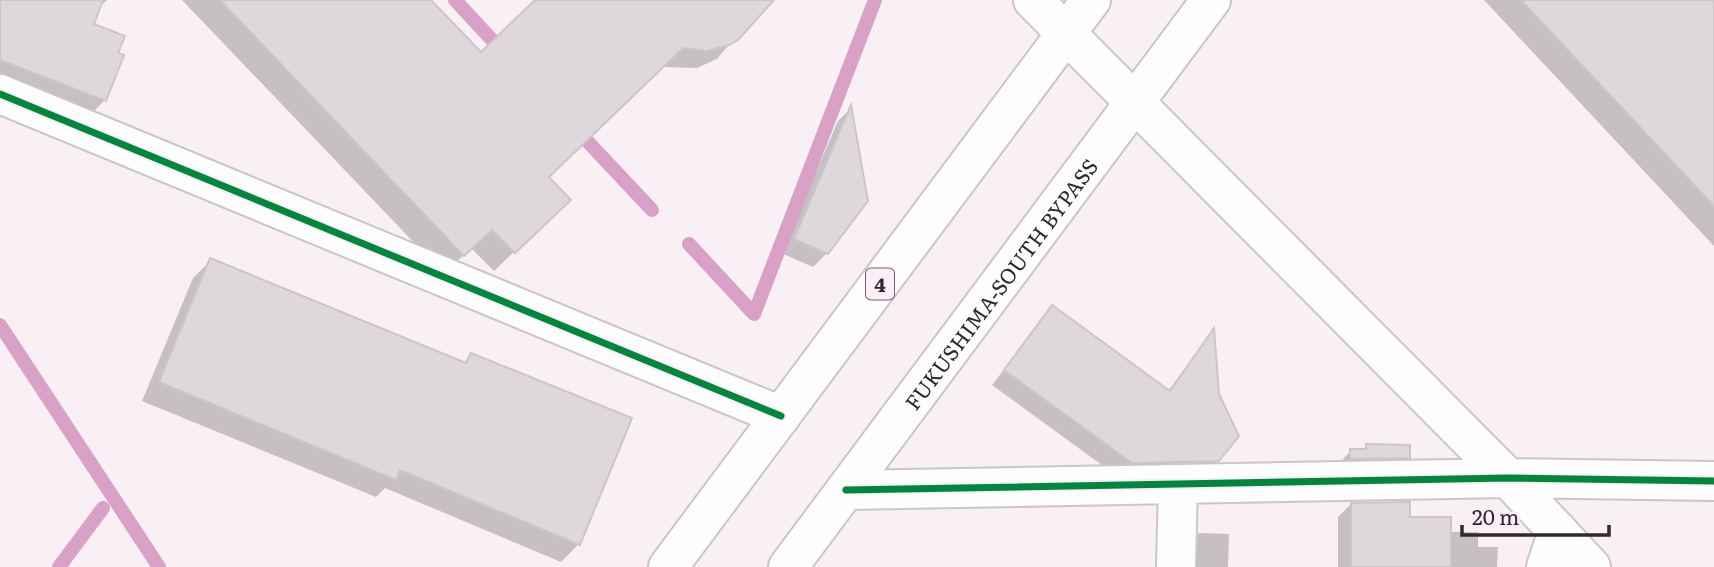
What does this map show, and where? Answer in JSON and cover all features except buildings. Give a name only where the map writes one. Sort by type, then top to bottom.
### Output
[{"type":"main road","points":[[1033,0],[1508,478],[1591,567]]},
{"type":"main road","name":"4","points":[[668,567],[1091,0]]},
{"type":"main road","name":"FUKUSHIMA-SOUTH BYPASS","points":[[805,558],[846,490],[1211,0]]},
{"type":"main road","points":[[0,94],[781,416]]},
{"type":"main road","points":[[846,490],[1508,478],[1714,481]]},
{"type":"main road","points":[[1176,567],[1178,484]]},
{"type":"main road","points":[[1546,567],[1558,531]]},
{"type":"waterway","points":[[455,0],[505,54]]},
{"type":"waterway","points":[[689,244],[754,314],[875,0]]},
{"type":"waterway","points":[[574,127],[652,210]]},
{"type":"waterway","points":[[0,325],[159,567]]},
{"type":"waterway","points":[[59,567],[103,508]]},
{"type":"cycle path","points":[[0,94],[781,416]]},
{"type":"cycle path","points":[[846,490],[1508,478],[1714,481]]}]
